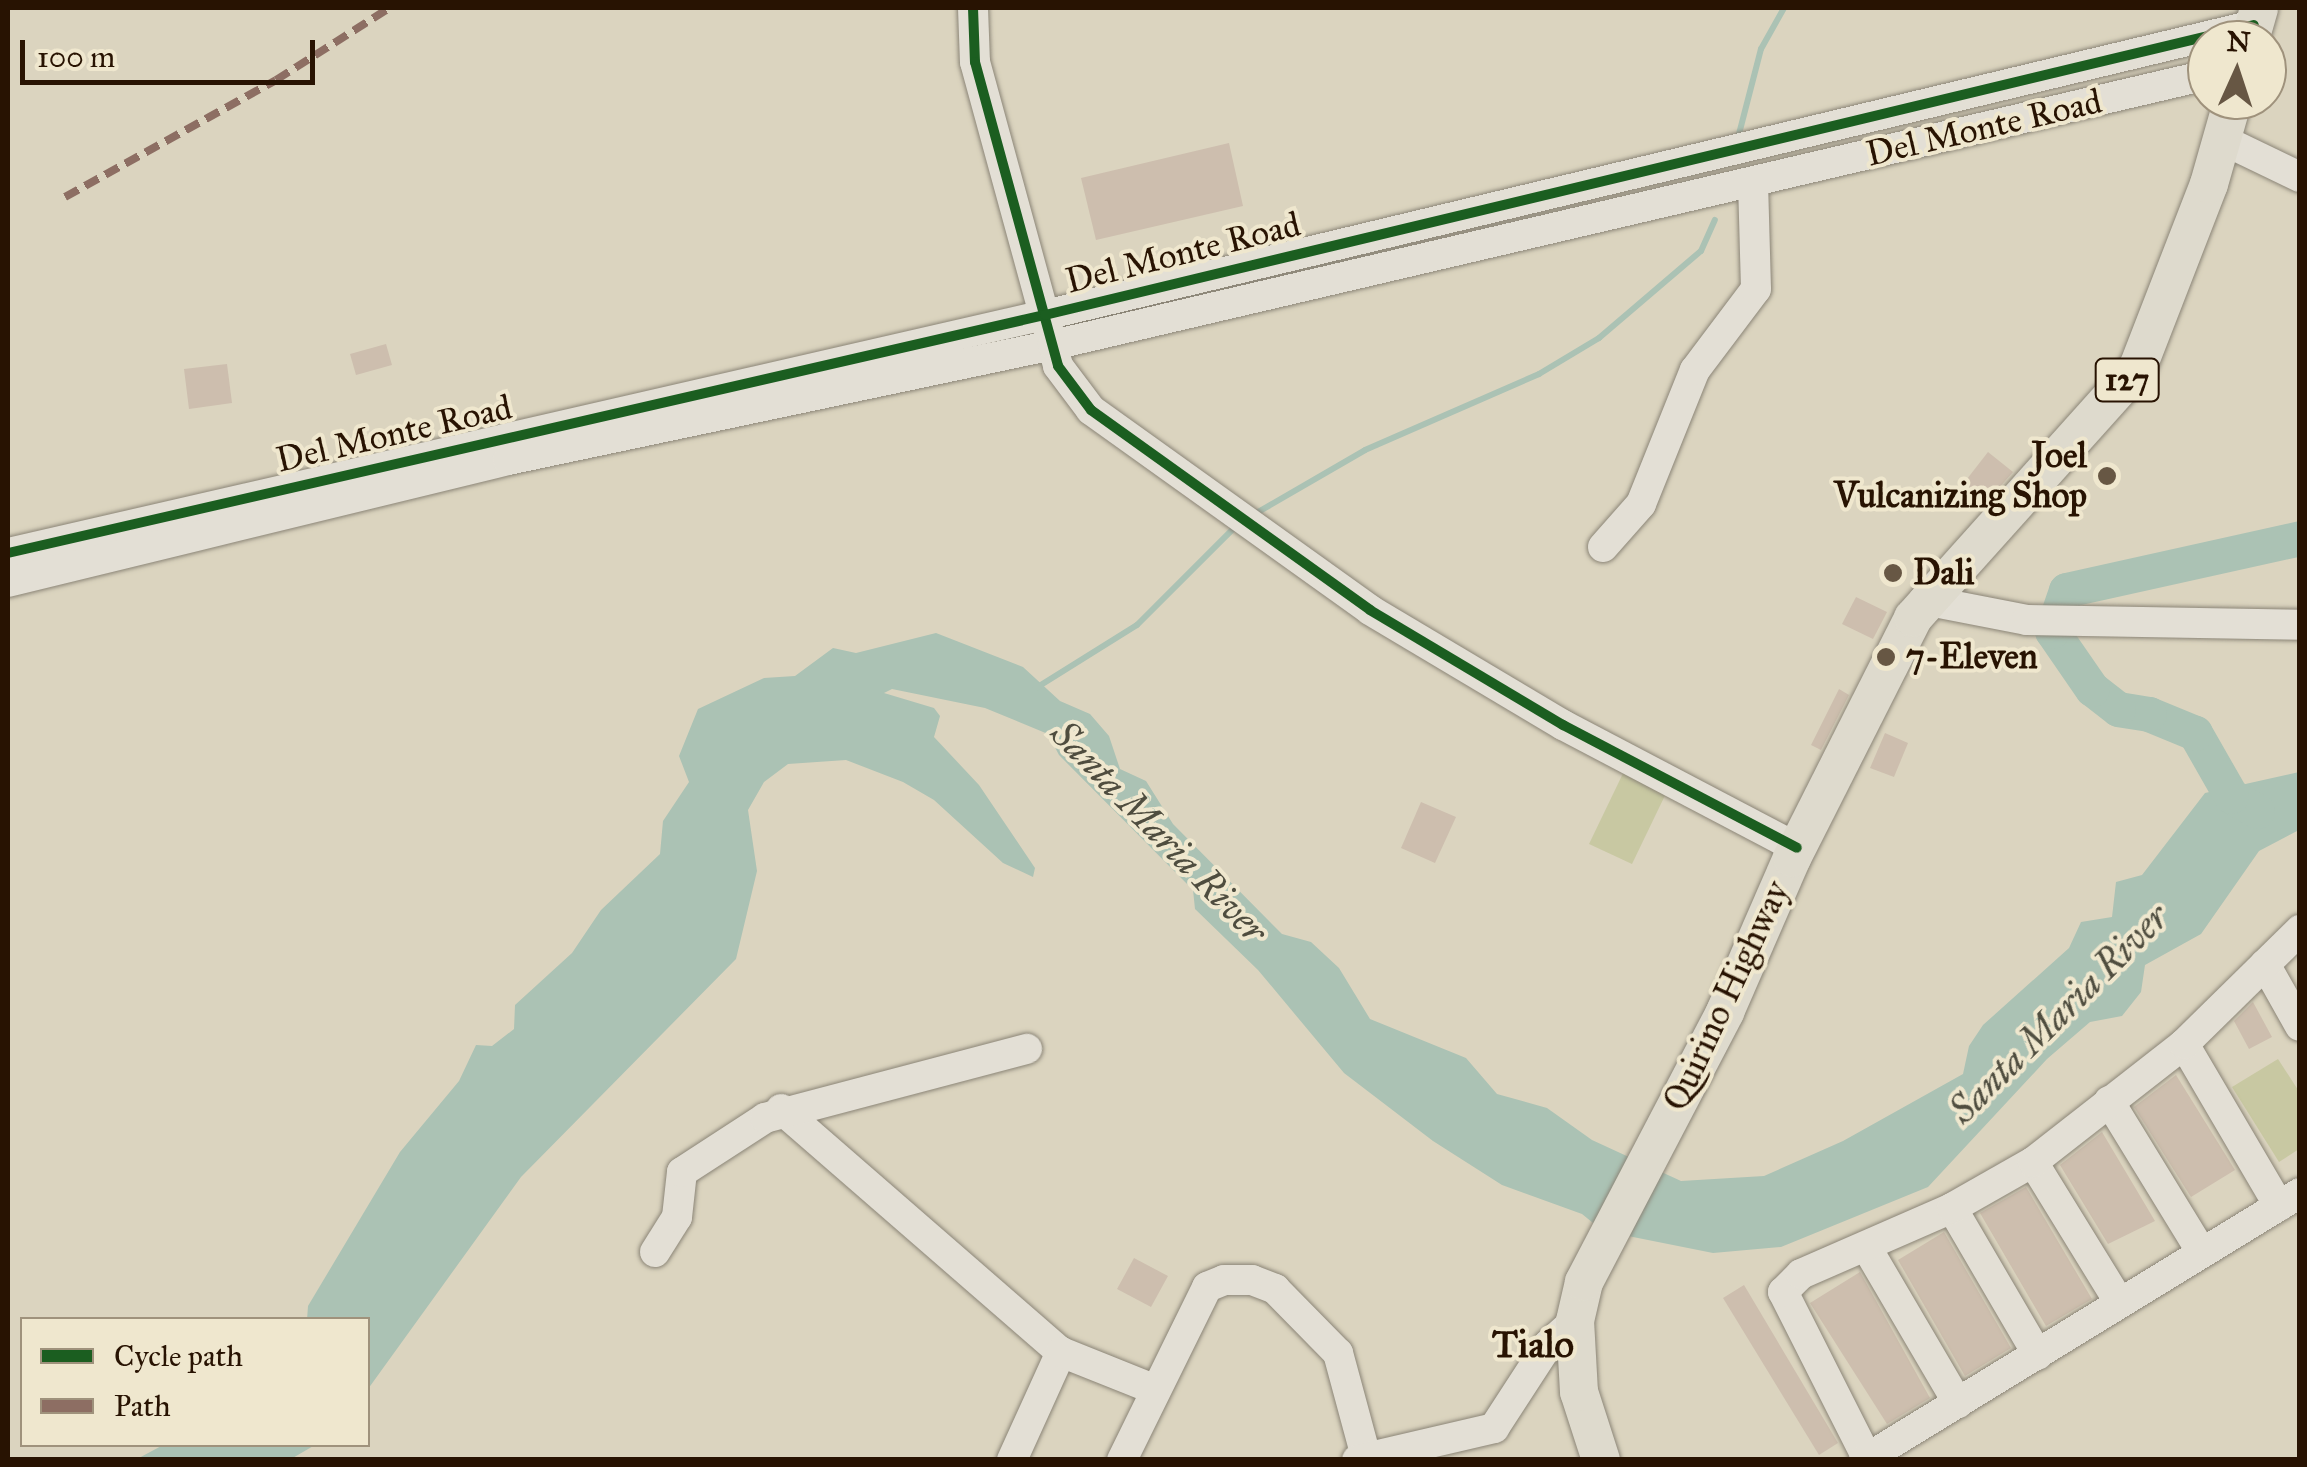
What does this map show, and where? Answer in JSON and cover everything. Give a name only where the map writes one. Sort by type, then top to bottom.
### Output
[{"type":"main road","name":"Quirino Highway","points":[[1601,1460],[1579,1392],[1576,1321],[1600,1252],[1726,1012],[1797,848],[1924,600],[2138,367],[2226,120]]},
{"type":"street","points":[[973,8],[975,62],[1052,345],[1063,375],[1091,410],[1370,610],[1531,706],[1797,848]]},
{"type":"street","name":"Del Monte Road","points":[[8,582],[1045,314],[2187,40]]},
{"type":"street","name":"Del Monte Road","points":[[8,553],[650,416],[1052,345],[2187,80]]},
{"type":"street","points":[[1864,119],[1873,154]]},
{"type":"street","points":[[2220,139],[2300,178]]},
{"type":"street","points":[[1602,547],[1641,504],[1695,370],[1756,289],[1753,182]]},
{"type":"street","points":[[1924,600],[2027,620],[2146,626],[2300,625]]},
{"type":"street","points":[[2184,1044],[2290,1199],[1865,1458],[1784,1292],[1801,1274],[1952,1208],[2034,1162],[2184,1044],[2300,930]]},
{"type":"street","points":[[2265,964],[2300,1026]]},
{"type":"street","points":[[655,1252],[677,1217],[687,1166],[781,1109],[1027,1049]]},
{"type":"street","points":[[2109,1101],[2202,1253]]},
{"type":"street","points":[[781,1109],[1061,1352],[1156,1390]]},
{"type":"street","points":[[2034,1162],[2119,1302]]},
{"type":"street","points":[[1952,1208],[2038,1356]]},
{"type":"street","points":[[1867,1248],[1958,1403]]},
{"type":"street","points":[[1122,1460],[1208,1287],[1252,1280],[1275,1289],[1338,1354],[1361,1456],[1494,1428],[1548,1344],[1576,1321]]},
{"type":"street","points":[[1012,1460],[1061,1352]]},
{"type":"green space","points":[[1628,763],[1671,783],[1632,864],[1589,844]]},
{"type":"green space","points":[[2278,1059],[2300,1093],[2299,1149],[2279,1162],[2232,1087]]},
{"type":"water","name":"Santa Maria River","points":[[936,633],[1023,667],[1060,701],[1090,714],[1109,736],[1120,769],[1146,781],[1173,824],[1282,934],[1311,942],[1339,968],[1370,1019],[1466,1058],[1497,1094],[1547,1108],[1592,1140],[1681,1181],[1764,1176],[1843,1141],[1963,1074],[1969,1046],[1983,1025],[2069,948],[2081,922],[2112,917],[2116,882],[2142,875],[2205,793],[2299,772],[2299,830],[2259,851],[2201,934],[2145,965],[2141,992],[2122,1016],[2090,1022],[2047,1059],[1928,1187],[1781,1247],[1713,1253],[1603,1231],[1582,1214],[1502,1185],[1433,1141],[1344,1073],[1258,970],[1195,909],[1193,890],[1059,755],[1048,734],[985,708],[892,689],[884,693],[934,708],[940,716],[934,737],[979,785],[1035,868],[1033,877],[1003,863],[934,800],[903,782],[846,760],[788,764],[764,782],[748,810],[757,871],[736,959],[521,1177],[370,1386],[370,1317],[307,1317],[308,1306],[400,1152],[459,1081],[476,1045],[492,1046],[514,1029],[515,1005],[572,953],[601,910],[660,854],[663,821],[689,782],[679,756],[698,709],[764,678],[795,676],[833,648],[856,653]]},
{"type":"water","points":[[159,1447],[312,1447],[291,1459],[137,1459]]},
{"type":"building","points":[[1229,143],[1243,206],[1096,240],[1081,178]]},
{"type":"building","points":[[386,344],[392,365],[356,375],[350,354]]},
{"type":"building","points":[[227,364],[232,403],[189,409],[184,369]]},
{"type":"building","points":[[1988,452],[2013,472],[1983,506],[1960,488]]},
{"type":"building","points":[[1856,597],[1887,612],[1873,639],[1842,624]]},
{"type":"building","points":[[1839,689],[1849,695],[1821,750],[1811,745]]},
{"type":"building","points":[[1885,733],[1908,743],[1894,777],[1870,768]]},
{"type":"building","points":[[1421,802],[1456,817],[1435,863],[1401,848]]},
{"type":"building","points":[[2253,1002],[2272,1037],[2249,1049],[2234,1021]]},
{"type":"building","points":[[2176,1075],[2235,1170],[2191,1197],[2134,1107]]},
{"type":"building","points":[[2102,1132],[2155,1221],[2108,1244],[2060,1165]]},
{"type":"building","points":[[2026,1187],[2092,1299],[2046,1326],[1980,1213]]},
{"type":"building","points":[[1944,1232],[2011,1348],[1965,1376],[1898,1260]]},
{"type":"building","points":[[1134,1258],[1168,1276],[1151,1307],[1117,1289]]},
{"type":"building","points":[[1860,1272],[1930,1398],[1887,1424],[1810,1303]]},
{"type":"building","points":[[1744,1285],[1838,1443],[1819,1455],[1723,1298]]},
{"type":"waterway","points":[[1739,134],[1761,49],[1784,8]]},
{"type":"waterway","points":[[1253,515],[1365,450],[1539,374],[1599,338],[1701,251],[1715,220]]},
{"type":"waterway","points":[[1036,688],[1137,625],[1238,524]]},
{"type":"waterway","points":[[2257,811],[2231,796],[2195,733],[2149,714],[2118,709],[2092,689],[2052,631],[2066,590],[2300,538]]},
{"type":"marked path","points":[[65,197],[276,80],[389,8]]},
{"type":"cycle path","points":[[973,8],[975,62],[1058,366],[1091,410],[1370,610],[1563,725],[1797,848]]},
{"type":"cycle path","points":[[8,553],[1045,315],[2187,41]]},
{"type":"place","name":"Joel Vulcanizing Shop","points":[[2107,476]]},
{"type":"place","name":"Dali","points":[[1893,573]]},
{"type":"place","name":"7-Eleven","points":[[1886,657]]},
{"type":"district","name":"Tialo","points":[[1533,1345]]}]
